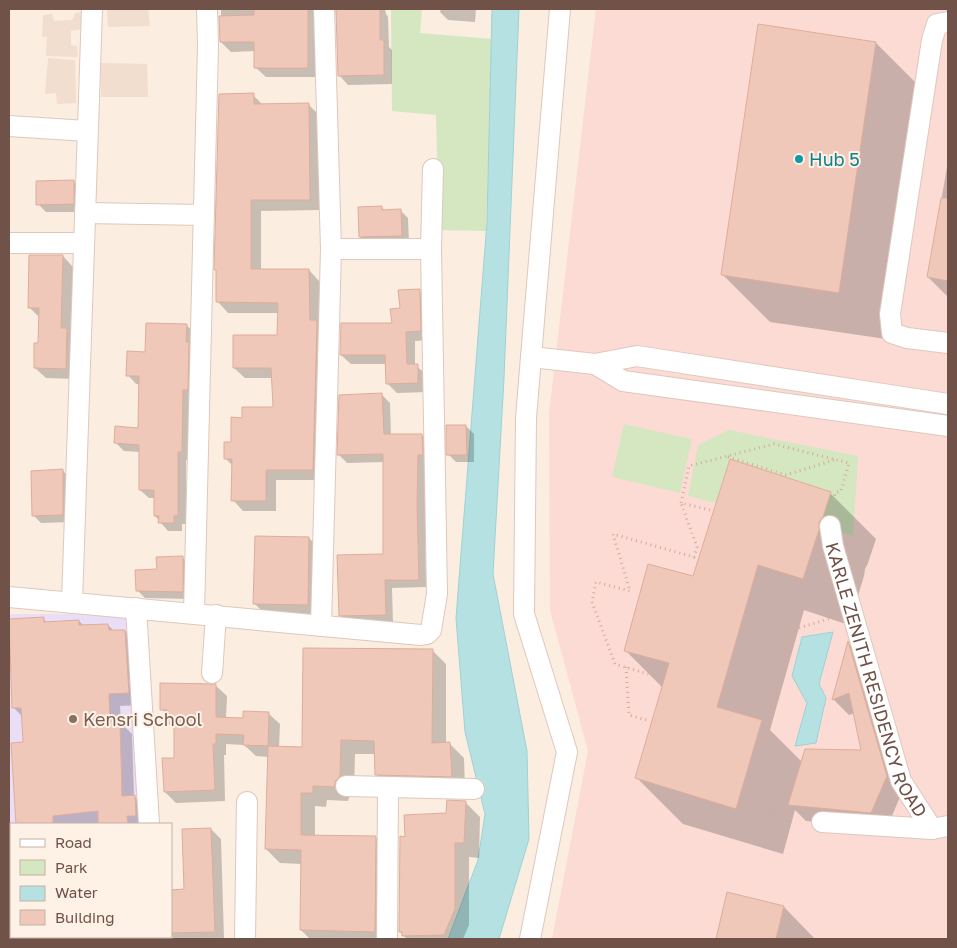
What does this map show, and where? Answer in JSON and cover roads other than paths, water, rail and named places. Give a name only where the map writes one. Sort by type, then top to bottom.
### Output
[{"type":"street","points":[[72,603],[92,9]]},
{"type":"street","points":[[194,613],[208,46],[207,9]]},
{"type":"street","points":[[322,626],[331,249],[324,9]]},
{"type":"street","points":[[530,939],[567,752],[524,614],[526,418],[560,9]]},
{"type":"street","points":[[948,22],[937,24],[932,40],[890,314],[892,333],[907,338],[948,342]]},
{"type":"street","points":[[9,126],[87,131]]},
{"type":"street","points":[[9,597],[421,635],[427,634],[431,630],[434,624],[437,594],[431,250],[433,169]]},
{"type":"street","points":[[85,213],[204,215]]},
{"type":"street","points":[[9,243],[84,243]]},
{"type":"street","points":[[331,249],[431,250]]},
{"type":"street","points":[[531,357],[596,364],[637,356],[948,404]]},
{"type":"street","points":[[596,364],[623,381],[948,426]]},
{"type":"street","name":"KARLE ZENITH RESIDENCY ROAD","points":[[830,526],[833,546],[901,781],[940,828]]},
{"type":"street","points":[[136,608],[149,823]]},
{"type":"street","points":[[212,673],[216,615]]},
{"type":"street","points":[[346,786],[474,789]]},
{"type":"street","points":[[387,939],[388,787]]},
{"type":"street","points":[[245,939],[247,802]]},
{"type":"street","name":"KARLE ZENITH RESIDENCY ROAD","points":[[822,822],[940,828]]},
{"type":"water","points":[[492,9],[519,9],[504,378],[493,574],[527,751],[529,839],[499,939],[448,939],[478,860],[485,814],[465,732],[456,618],[487,222]]},
{"type":"water","points":[[833,632],[819,684],[826,698],[816,743],[795,746],[807,703],[792,676],[802,637]]},
{"type":"place","name":"Hub 5","points":[[799,159]]},
{"type":"place","name":"Kensri School","points":[[73,719]]}]
